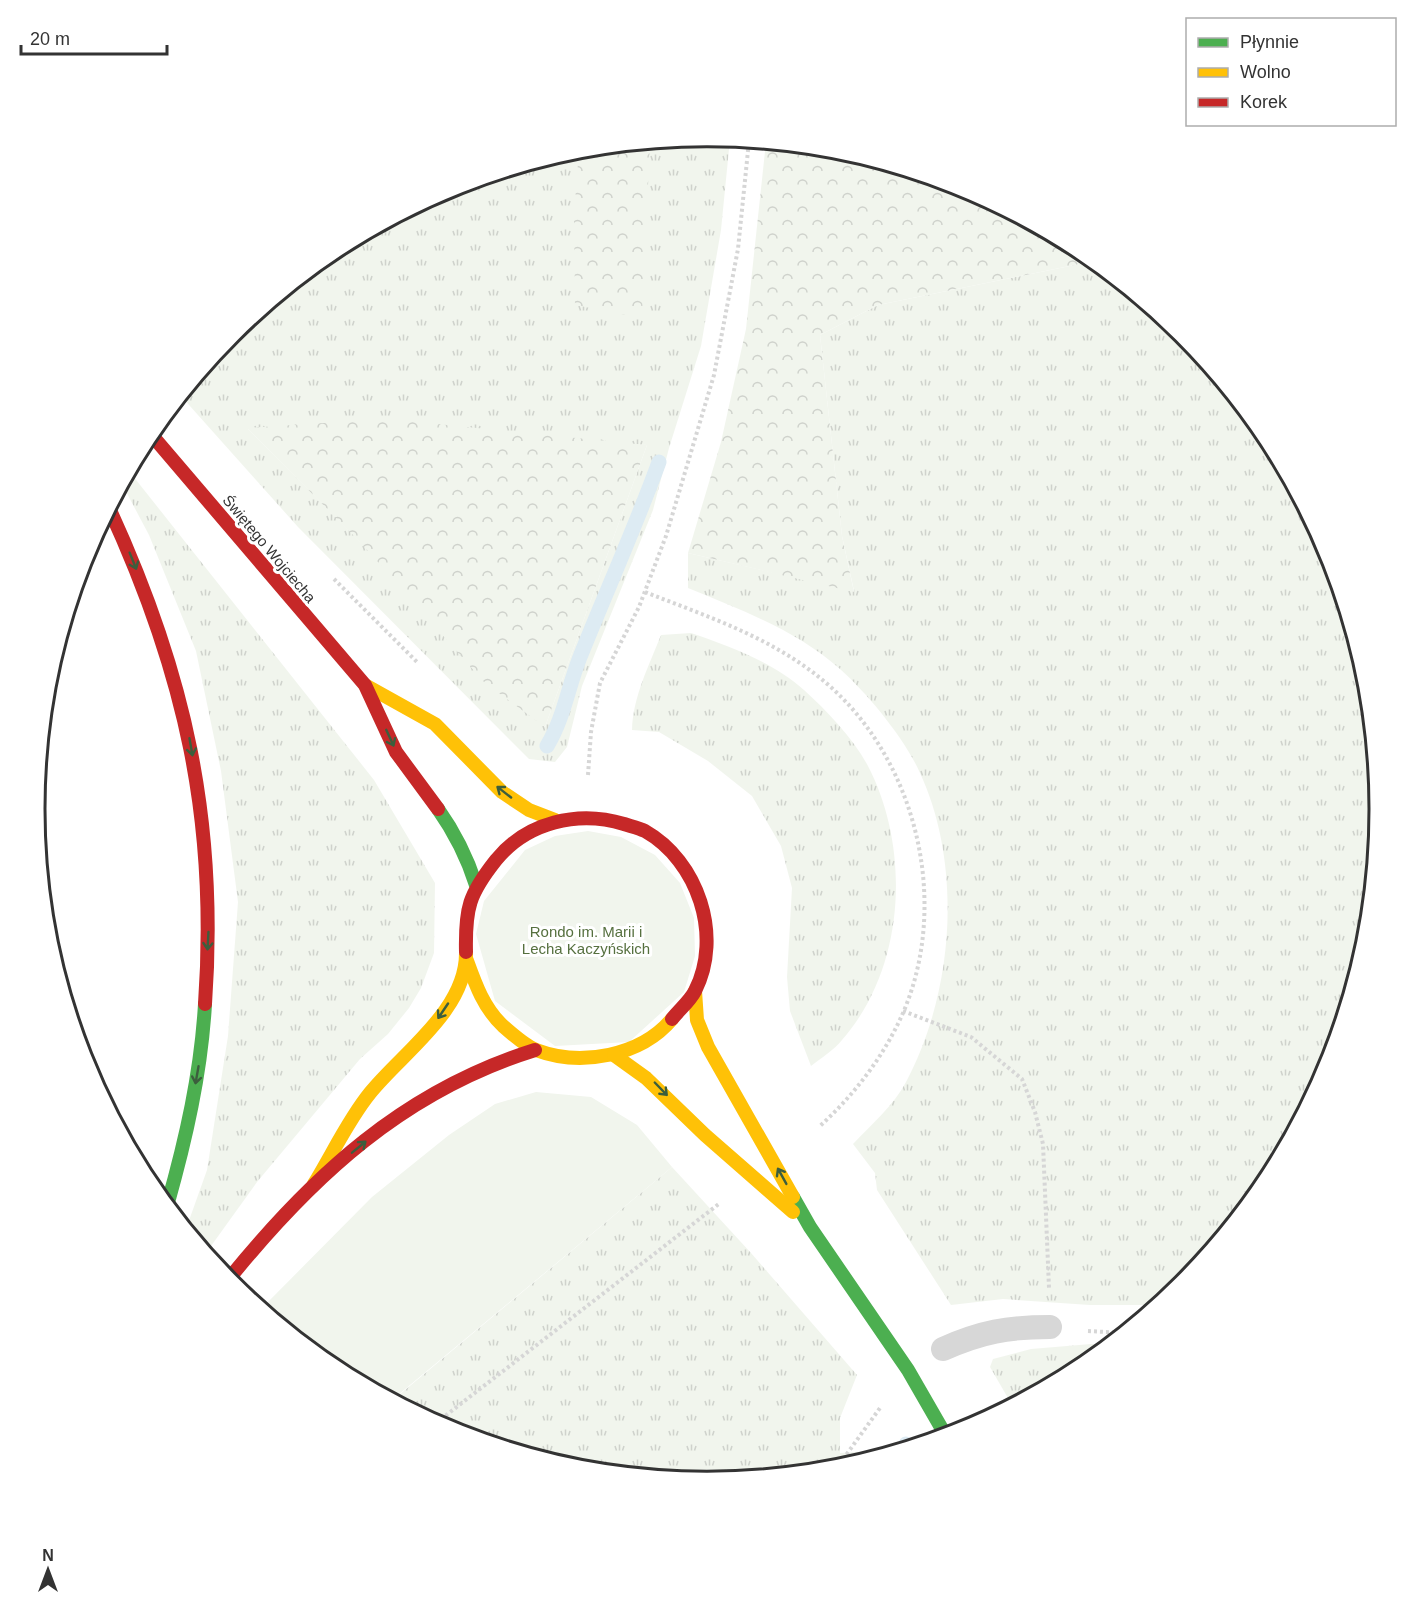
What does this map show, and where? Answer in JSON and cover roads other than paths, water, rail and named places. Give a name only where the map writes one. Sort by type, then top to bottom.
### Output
[{"type":"street","name":"Świętego Wojciecha","points":[[157,441],[365,685],[396,752],[451,827],[468,860],[476,885]]},
{"type":"street","points":[[113,516],[133,558],[163,643],[188,728],[202,815],[210,915],[204,1017],[198,1071],[177,1175],[170,1196]]},
{"type":"street","name":"Świętego Wojciecha","points":[[365,685],[435,724],[502,792],[530,810],[555,820]]},
{"type":"street","points":[[695,991],[662,1032],[614,1055],[573,1058],[535,1050],[502,1025],[479,995],[466,958],[465,921],[476,885],[509,844],[555,820],[601,817],[645,831],[680,861],[702,901],[707,947],[695,991],[697,1020],[708,1047],[810,1227],[908,1370],[941,1428]]},
{"type":"street","points":[[314,1184],[369,1094],[429,1032],[456,992],[466,958]]},
{"type":"street","points":[[235,1272],[314,1184],[414,1102],[472,1071],[535,1050]]},
{"type":"street","points":[[614,1055],[635,1066],[657,1085],[692,1123],[810,1227]]},
{"type":"lane","points":[[943,1348],[976,1334],[1015,1327],[1050,1327]]},
{"type":"waterway","points":[[547,746],[558,724],[580,657],[659,462]]},
{"type":"park label","name":"Rondo im. Marii i Lecha Kaczyńskich","points":[[586,940]]}]
